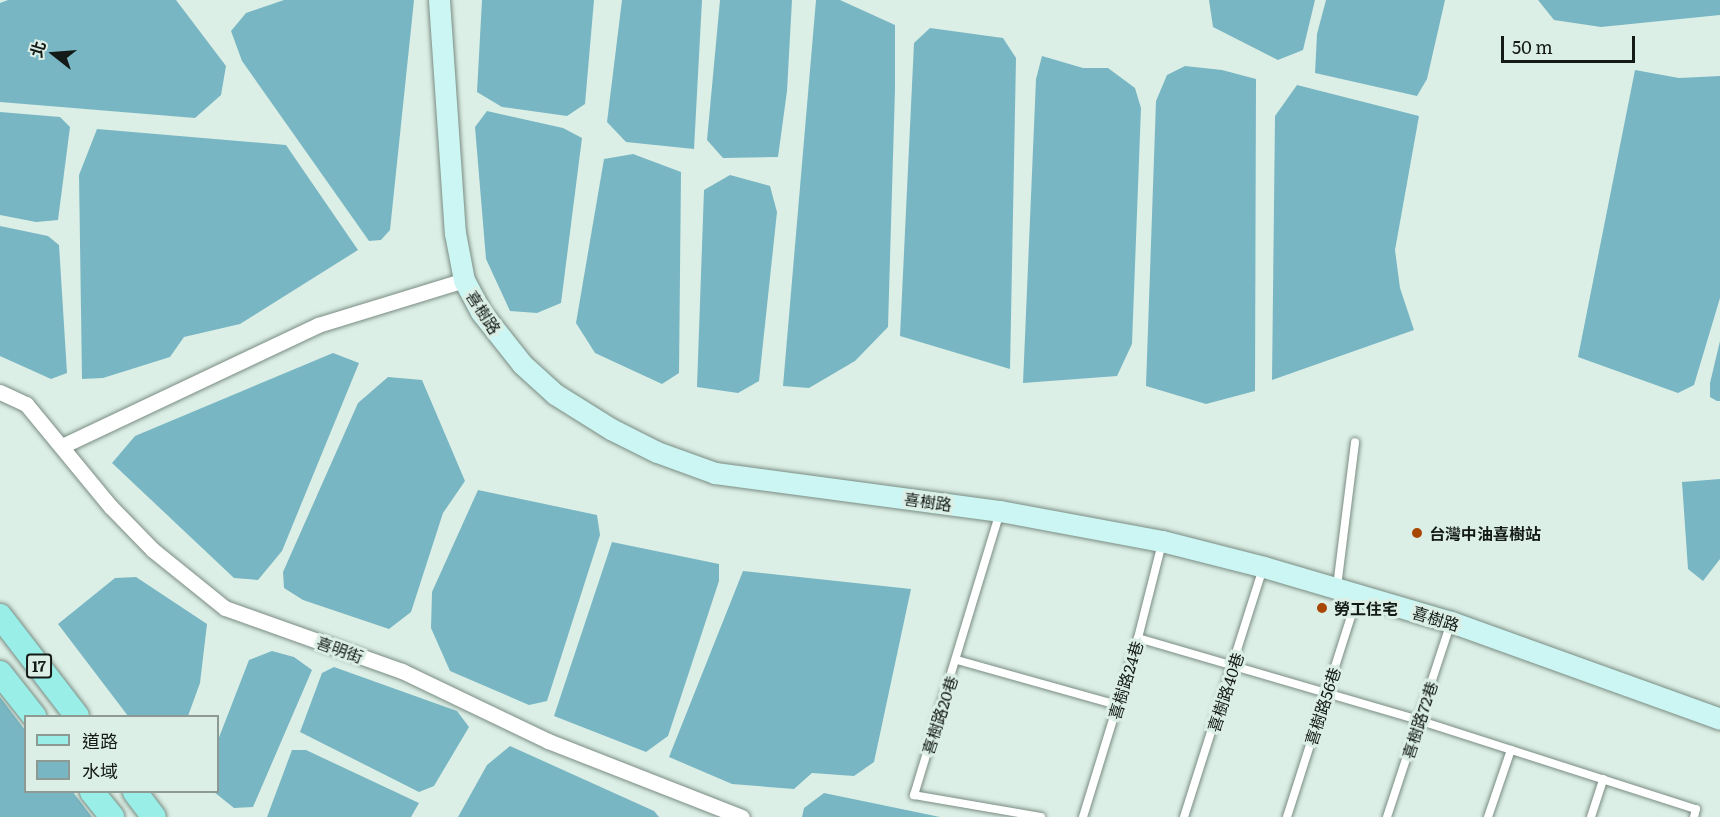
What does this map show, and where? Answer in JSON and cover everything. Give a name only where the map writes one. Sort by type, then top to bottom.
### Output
[{"type":"main road","name":"17","points":[[1,619],[75,715]]},
{"type":"main road","name":"17","points":[[0,673],[32,715]]},
{"type":"main road","points":[[93,793],[111,817]]},
{"type":"main road","points":[[136,793],[154,817]]},
{"type":"street","name":"喜樹路","points":[[439,0],[454,233],[464,279],[471,296],[507,347],[555,394],[657,452],[738,478],[1000,511],[1162,541],[1264,567],[1450,622],[1720,718]]},
{"type":"street","points":[[62,446],[318,325],[464,279]]},
{"type":"street","name":"喜明街","points":[[0,392],[26,404],[111,507],[153,550],[225,608],[402,671],[548,741],[742,817]]},
{"type":"lane","points":[[1337,588],[1355,442]]},
{"type":"lane","name":"喜樹路20巷","points":[[1000,511],[957,660],[914,795],[1041,817]]},
{"type":"lane","name":"喜樹路24巷","points":[[1083,817],[1138,638],[1162,541]]},
{"type":"lane","name":"喜樹路40巷","points":[[1184,817],[1264,567]]},
{"type":"lane","name":"喜樹路56巷","points":[[1287,817],[1358,595]]},
{"type":"lane","name":"喜樹路72巷","points":[[1387,817],[1450,622]]},
{"type":"lane","points":[[1138,638],[1418,720],[1603,779],[1695,813]]},
{"type":"lane","points":[[957,660],[1117,705]]},
{"type":"lane","points":[[1488,817],[1511,750]]},
{"type":"lane","points":[[1591,817],[1603,779]]},
{"type":"water","points":[[8,0],[176,0],[226,66],[221,95],[195,118],[0,102],[0,3]]},
{"type":"water","points":[[284,0],[414,0],[390,230],[381,240],[369,241],[242,61],[231,31],[246,13]]},
{"type":"water","points":[[482,0],[594,0],[585,104],[567,116],[502,107],[477,92]]},
{"type":"water","points":[[622,0],[702,0],[694,149],[626,142],[607,122]]},
{"type":"water","points":[[720,0],[792,0],[787,91],[778,157],[723,158],[707,140]]},
{"type":"water","points":[[816,0],[840,0],[895,25],[895,89],[888,327],[855,361],[809,388],[783,386]]},
{"type":"water","points":[[1209,0],[1315,0],[1303,50],[1278,60],[1213,27]]},
{"type":"water","points":[[1326,0],[1445,0],[1427,79],[1417,96],[1315,73],[1317,34]]},
{"type":"water","points":[[1538,0],[1720,0],[1720,15],[1601,27],[1554,20]]},
{"type":"water","points":[[930,28],[1003,38],[1016,58],[1010,369],[900,336],[914,43]]},
{"type":"water","points":[[1042,56],[1083,68],[1108,68],[1135,88],[1141,108],[1132,344],[1117,376],[1023,383],[1036,79]]},
{"type":"water","points":[[1185,66],[1222,70],[1256,79],[1255,391],[1206,404],[1146,386],[1156,101],[1167,75]]},
{"type":"water","points":[[1635,70],[1679,78],[1720,76],[1720,298],[1694,385],[1678,393],[1578,357]]},
{"type":"water","points":[[1297,85],[1419,116],[1395,250],[1400,288],[1414,330],[1272,380],[1275,116]]},
{"type":"water","points":[[487,111],[563,128],[582,138],[561,303],[537,313],[510,311],[486,259],[475,127]]},
{"type":"water","points":[[0,112],[60,117],[70,127],[58,220],[36,222],[0,215]]},
{"type":"water","points":[[97,129],[286,145],[358,250],[240,324],[184,337],[170,357],[103,378],[82,379],[79,175]]},
{"type":"water","points":[[633,154],[681,172],[679,373],[662,384],[595,353],[576,323],[604,159]]},
{"type":"water","points":[[730,175],[770,186],[777,212],[759,381],[738,393],[697,387],[704,190]]},
{"type":"water","points":[[0,226],[48,236],[59,245],[67,373],[51,379],[0,356]]},
{"type":"water","points":[[1720,341],[1720,401],[1717,401],[1710,397],[1710,383]]},
{"type":"water","points":[[333,353],[359,363],[282,551],[258,580],[234,578],[112,463],[135,436]]},
{"type":"water","points":[[388,377],[422,380],[465,481],[443,513],[411,612],[389,629],[303,600],[284,588],[283,572],[358,403]]},
{"type":"water","points":[[1720,479],[1720,559],[1703,581],[1688,569],[1682,482]]},
{"type":"water","points":[[478,490],[597,515],[600,535],[547,701],[529,705],[450,671],[431,628],[432,592]]},
{"type":"water","points":[[612,542],[719,564],[719,581],[668,736],[646,752],[554,716]]},
{"type":"water","points":[[743,571],[911,589],[874,762],[854,776],[812,773],[794,789],[732,784],[669,757]]},
{"type":"water","points":[[136,577],[207,624],[200,683],[188,715],[127,715],[58,624],[115,578]]},
{"type":"water","points":[[272,651],[294,657],[312,670],[253,807],[234,808],[215,793],[219,793],[219,737],[249,660]]},
{"type":"water","points":[[334,667],[457,711],[469,727],[434,786],[419,792],[300,732],[322,673]]},
{"type":"water","points":[[0,697],[24,729],[24,793],[74,793],[92,817],[0,817]]},
{"type":"water","points":[[510,746],[654,811],[659,817],[458,817],[487,765]]},
{"type":"water","points":[[292,750],[306,750],[419,803],[411,817],[267,817]]},
{"type":"water","points":[[824,793],[940,817],[802,817],[804,808]]},
{"type":"place","name":"台灣中油喜樹站","points":[[1417,533]]},
{"type":"place","name":"勞工住宅","points":[[1322,608]]}]
